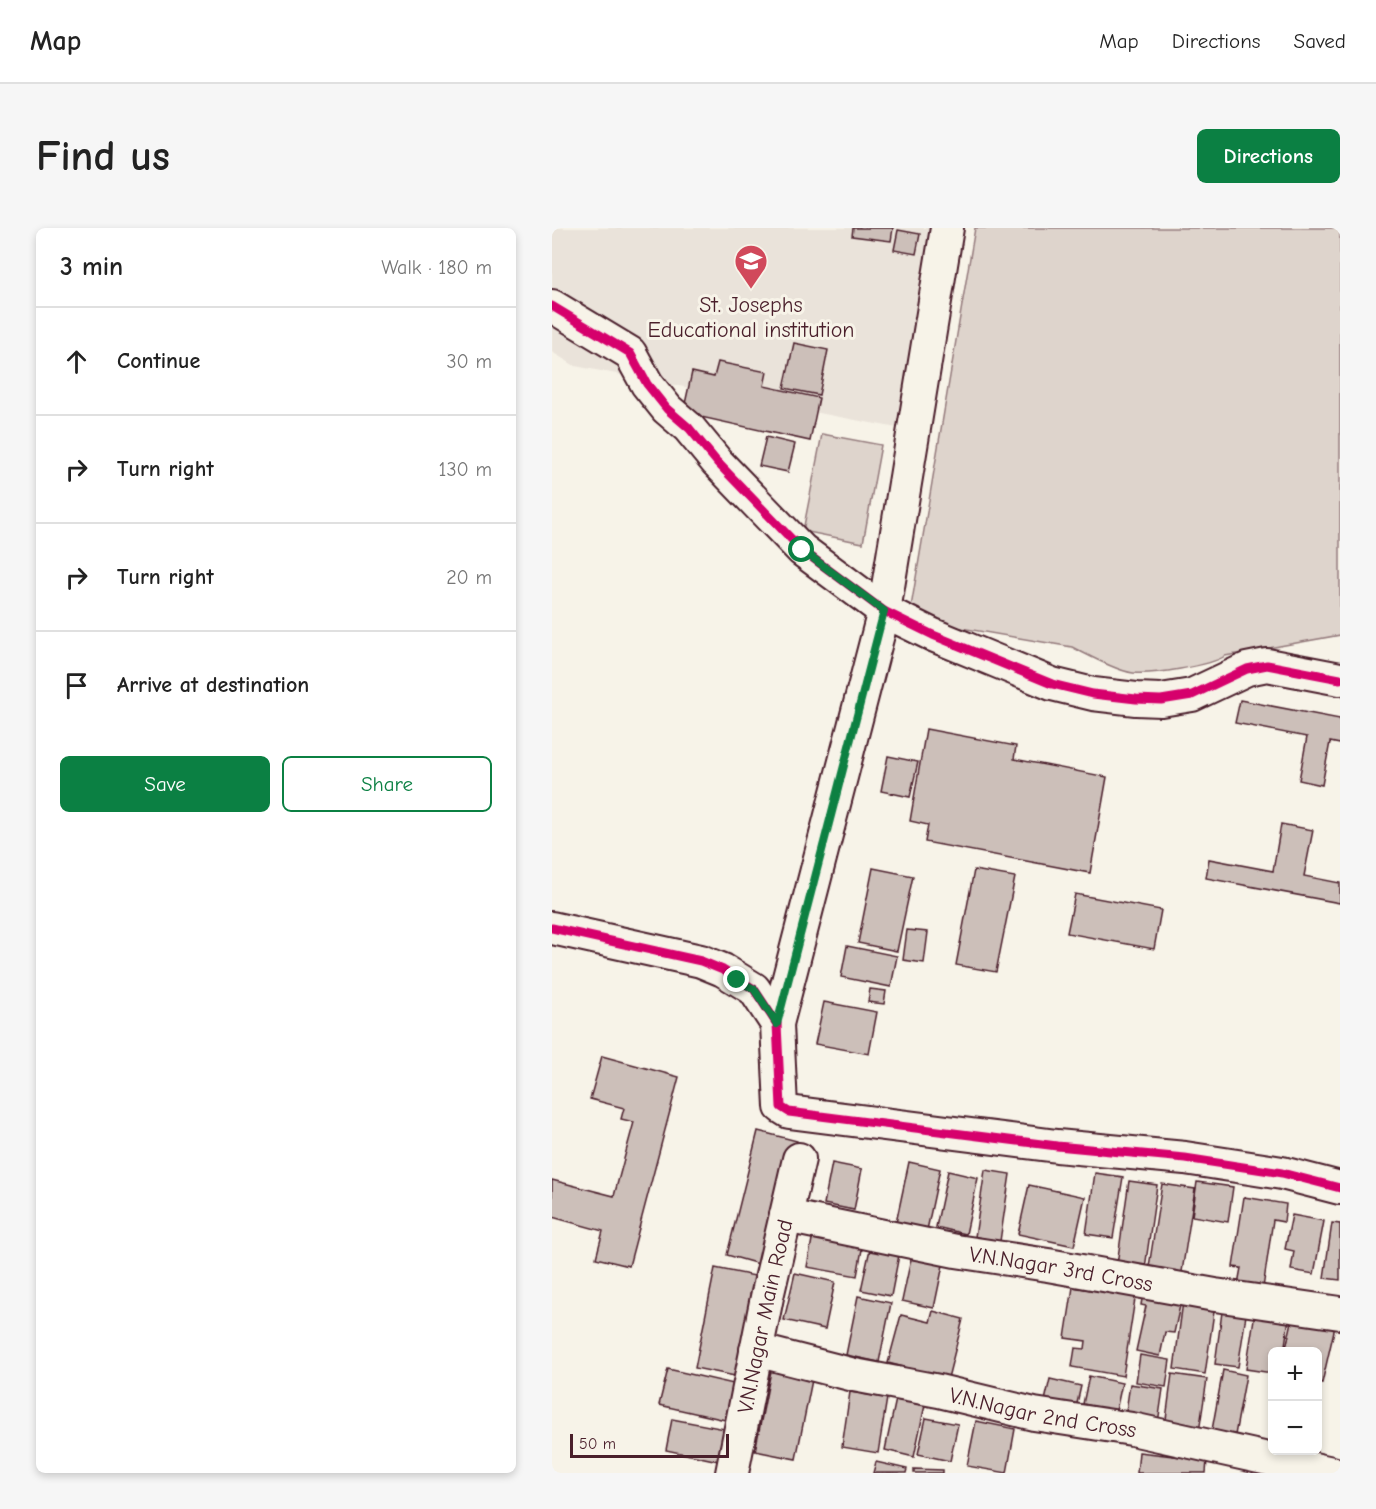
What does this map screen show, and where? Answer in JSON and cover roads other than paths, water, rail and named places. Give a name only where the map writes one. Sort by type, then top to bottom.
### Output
[{"type":"street","points":[[947,228],[884,611],[777,1024],[781,1107],[789,1112],[1057,1146],[1185,1158],[1282,1173],[1340,1188]]},
{"type":"street","points":[[552,306],[630,353],[647,384],[667,409],[689,428],[717,462],[802,550],[884,611],[933,635],[1052,684],[1093,694],[1161,700],[1192,695],[1247,669],[1267,665],[1340,679]]},
{"type":"street","points":[[552,928],[701,961],[723,970],[754,989],[777,1024]]},
{"type":"street","name":"V.N.Nagar Main Road","points":[[732,1473],[756,1350],[799,1159]]},
{"type":"street","name":"V.N.Nagar 3rd Cross","points":[[786,1216],[956,1251],[1340,1313]]},
{"type":"street","name":"V.N.Nagar 2nd Cross","points":[[756,1350],[854,1375],[939,1391],[1034,1414],[1132,1429],[1332,1473]]},
{"type":"place","name":"St. Josephs Educational institution","points":[[751,290]]}]
